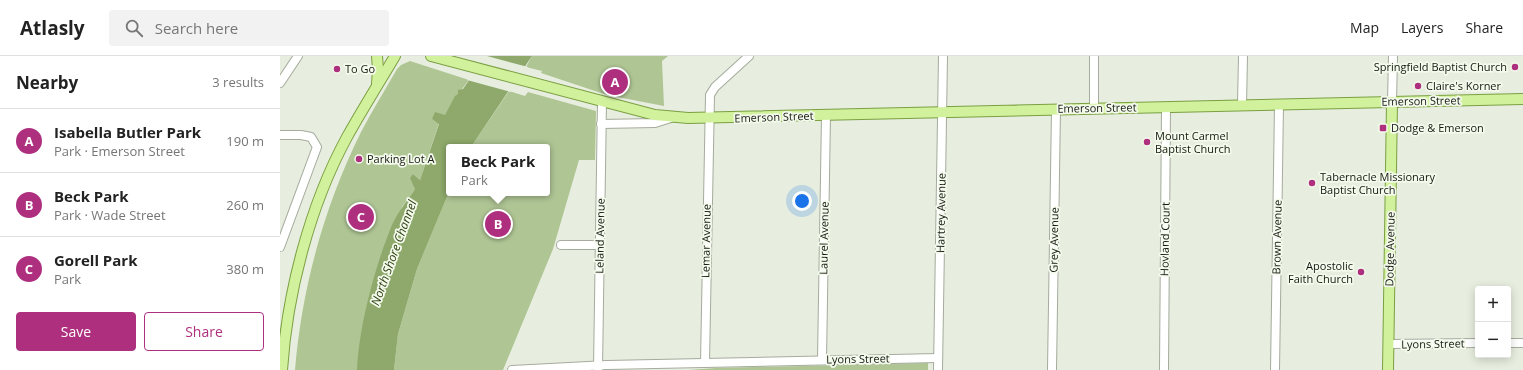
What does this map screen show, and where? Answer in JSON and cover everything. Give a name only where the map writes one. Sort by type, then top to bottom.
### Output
[{"type":"main road","points":[[376,88],[378,69],[377,56]]},
{"type":"main road","points":[[282,370],[284,346],[297,273],[316,207],[347,137],[395,56]]},
{"type":"main road","name":"Emerson Street","points":[[431,56],[534,84],[672,118],[1242,106],[1523,98]]},
{"type":"main road","name":"Dodge Avenue","points":[[1388,370],[1392,102]]},
{"type":"street","points":[[280,83],[298,56]]},
{"type":"street","name":"Lemar Avenue","points":[[705,363],[708,118],[711,91],[749,56]]},
{"type":"street","name":"Hartrey Avenue","points":[[938,370],[943,56]]},
{"type":"street","points":[[1094,56],[1094,108]]},
{"type":"street","points":[[1242,106],[1243,56]]},
{"type":"street","name":"Dodge Avenue","points":[[1392,102],[1393,56]]},
{"type":"street","name":"Leland Avenue","points":[[598,368],[602,101]]},
{"type":"street","name":"Brown Avenue","points":[[1276,370],[1279,105]]},
{"type":"street","name":"Hovland Court","points":[[1164,370],[1166,107]]},
{"type":"street","name":"Grey Avenue","points":[[1052,370],[1056,109]]},
{"type":"street","name":"Laurel Avenue","points":[[822,360],[826,115]]},
{"type":"street","name":"Emerson Street","points":[[601,124],[655,123],[672,118]]},
{"type":"street","points":[[280,135],[301,135],[311,137],[317,147],[280,247]]},
{"type":"street","points":[[561,245],[600,244]]},
{"type":"street","name":"Lyons Street","points":[[1389,344],[1475,343]]},
{"type":"street","points":[[1511,343],[1523,343]]},
{"type":"street","name":"Lyons Street","points":[[513,370],[705,363],[938,358]]},
{"type":"shaded area","points":[[532,56],[668,56],[662,61],[664,106],[607,95],[541,73],[542,71],[526,67]]},
{"type":"shaded area","points":[[410,61],[469,80],[455,98],[445,116],[432,119],[439,123],[420,180],[413,174],[415,189],[402,207],[364,322],[357,370],[295,370],[298,339],[309,278],[336,189],[361,132],[374,108],[397,69],[401,65]]},
{"type":"shaded area","points":[[509,91],[525,96],[528,92],[596,111],[595,160],[579,160],[553,249],[503,370],[394,370],[398,334],[417,269],[447,196],[550,196],[550,144],[473,144]]},
{"type":"shaded area","points":[[928,363],[928,370],[689,370],[716,368]]},
{"type":"water","name":"North Shore Channel","points":[[486,56],[532,56],[473,144],[446,144],[446,196],[447,196],[417,269],[398,334],[394,370],[357,370],[364,316],[374,277],[392,225],[415,189],[410,178],[413,174],[420,180],[439,124],[432,119],[435,112],[445,115],[455,96],[458,94],[458,90],[463,89]]},
{"type":"pier","points":[[483,56],[528,67],[511,92],[467,80]]},
{"type":"place","name":"Springfield Baptist Church","points":[[1515,67]]},
{"type":"place","name":"To Go","points":[[337,69]]},
{"type":"place","name":"Isabella Butler Park","points":[[615,82]]},
{"type":"place","name":"Claire's Korner","points":[[1418,86]]},
{"type":"place","name":"Dodge & Emerson","points":[[1383,128]]},
{"type":"place","name":"Mount Carmel Baptist Church","points":[[1147,142]]},
{"type":"place","name":"Parking Lot A","points":[[359,159]]},
{"type":"place","name":"Tabernacle Missionary Baptist Church","points":[[1312,183]]},
{"type":"place","name":"Gorell Park","points":[[361,217]]},
{"type":"place","name":"Beck Park","points":[[498,224]]},
{"type":"place","name":"Apostolic Faith Church","points":[[1361,272]]}]
